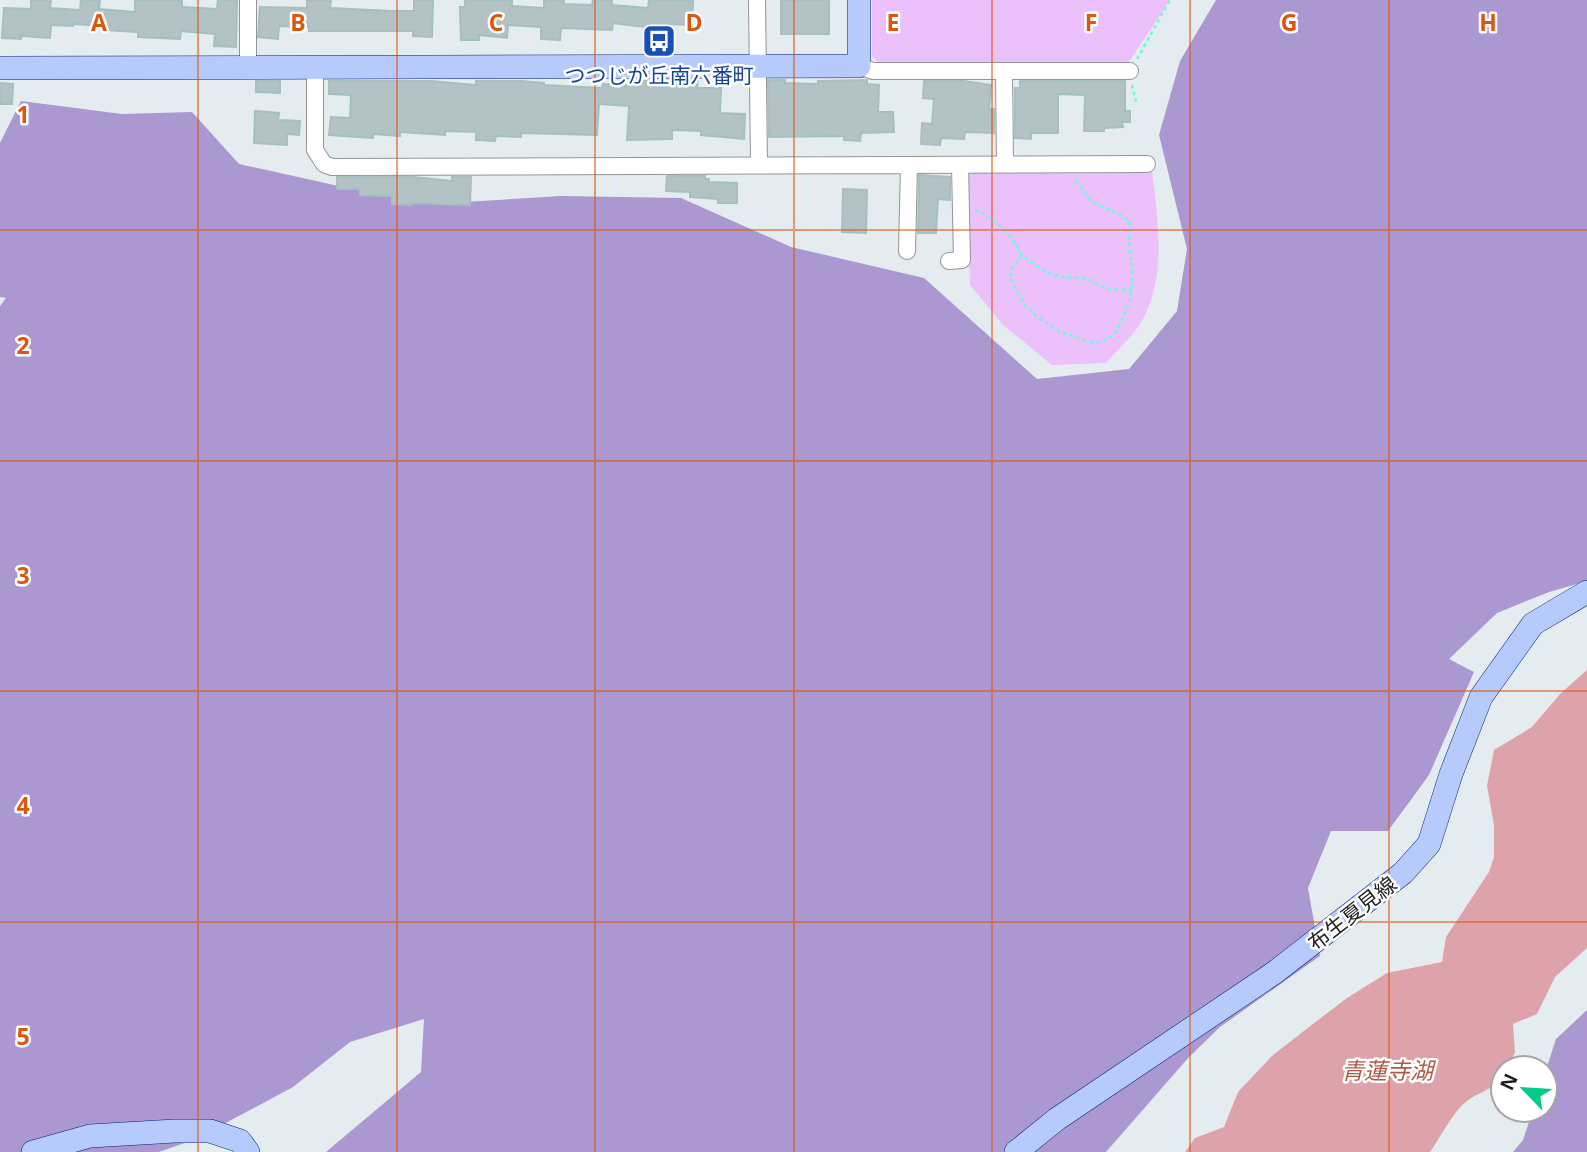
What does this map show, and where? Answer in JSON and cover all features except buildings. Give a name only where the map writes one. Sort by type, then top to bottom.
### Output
[{"type":"main road","points":[[0,68],[859,66],[859,0]]},
{"type":"main road","name":"布生夏見線","points":[[1016,1152],[1057,1119],[1274,973],[1403,873],[1429,844],[1451,774],[1481,697],[1533,624],[1587,592]]},
{"type":"main road","points":[[33,1152],[90,1136],[175,1131],[210,1132],[240,1141],[248,1152]]},
{"type":"street","points":[[248,0],[248,68]]},
{"type":"street","points":[[757,0],[759,164]]},
{"type":"street","points":[[315,66],[315,150],[324,164],[332,167],[1147,164]]},
{"type":"street","points":[[859,66],[873,71],[1130,71]]},
{"type":"street","points":[[1004,71],[1005,164]]},
{"type":"street","points":[[907,251],[909,165]]},
{"type":"street","points":[[949,261],[962,260],[960,165]]},
{"type":"path","points":[[1136,102],[1130,71],[1170,0]]},
{"type":"path","points":[[1022,255],[1012,269],[1010,278],[1024,304],[1054,328],[1089,342],[1106,340],[1115,334],[1130,302],[1132,290],[1133,271],[1129,248],[1132,232],[1129,219],[1091,201],[1068,164]]},
{"type":"path","points":[[961,210],[977,210],[983,213],[1006,231],[1022,255],[1052,274],[1086,278],[1108,289],[1132,290]]},
{"type":"shaded area","points":[[872,0],[1170,0],[1128,63],[880,64],[872,56]]},
{"type":"shaded area","points":[[1216,0],[1587,0],[1587,581],[1549,592],[1497,613],[1449,659],[1474,672],[1429,775],[1388,831],[1331,831],[1308,888],[1320,956],[1220,1027],[1189,1057],[1106,1152],[326,1152],[421,1072],[424,1019],[350,1042],[293,1087],[196,1139],[159,1152],[0,1152],[0,306],[6,298],[0,297],[0,143],[21,101],[122,114],[192,112],[239,164],[384,196],[447,203],[561,196],[681,198],[791,247],[924,278],[1037,379],[1129,369],[1177,311],[1187,249],[1159,135],[1180,61]]},
{"type":"shaded area","points":[[976,171],[1152,171],[1159,247],[1155,285],[1142,321],[1106,363],[1052,365],[1003,325],[970,285],[965,181]]},
{"type":"shaded area","points":[[1587,1010],[1587,1152],[1513,1152],[1523,1140],[1528,1124],[1559,1124],[1559,1054],[1551,1054],[1556,1039]]},
{"type":"water","name":"青蓮寺湖","points":[[1587,670],[1587,948],[1555,977],[1537,1014],[1513,1024],[1514,1054],[1489,1054],[1489,1088],[1462,1105],[1430,1152],[1185,1152],[1195,1138],[1224,1127],[1238,1092],[1273,1055],[1347,998],[1387,973],[1442,962],[1446,937],[1489,872],[1494,857],[1494,825],[1487,786],[1494,750],[1532,727],[1560,694]]},
{"type":"place","name":"つつじが丘南六番町","points":[[659,41]]}]
